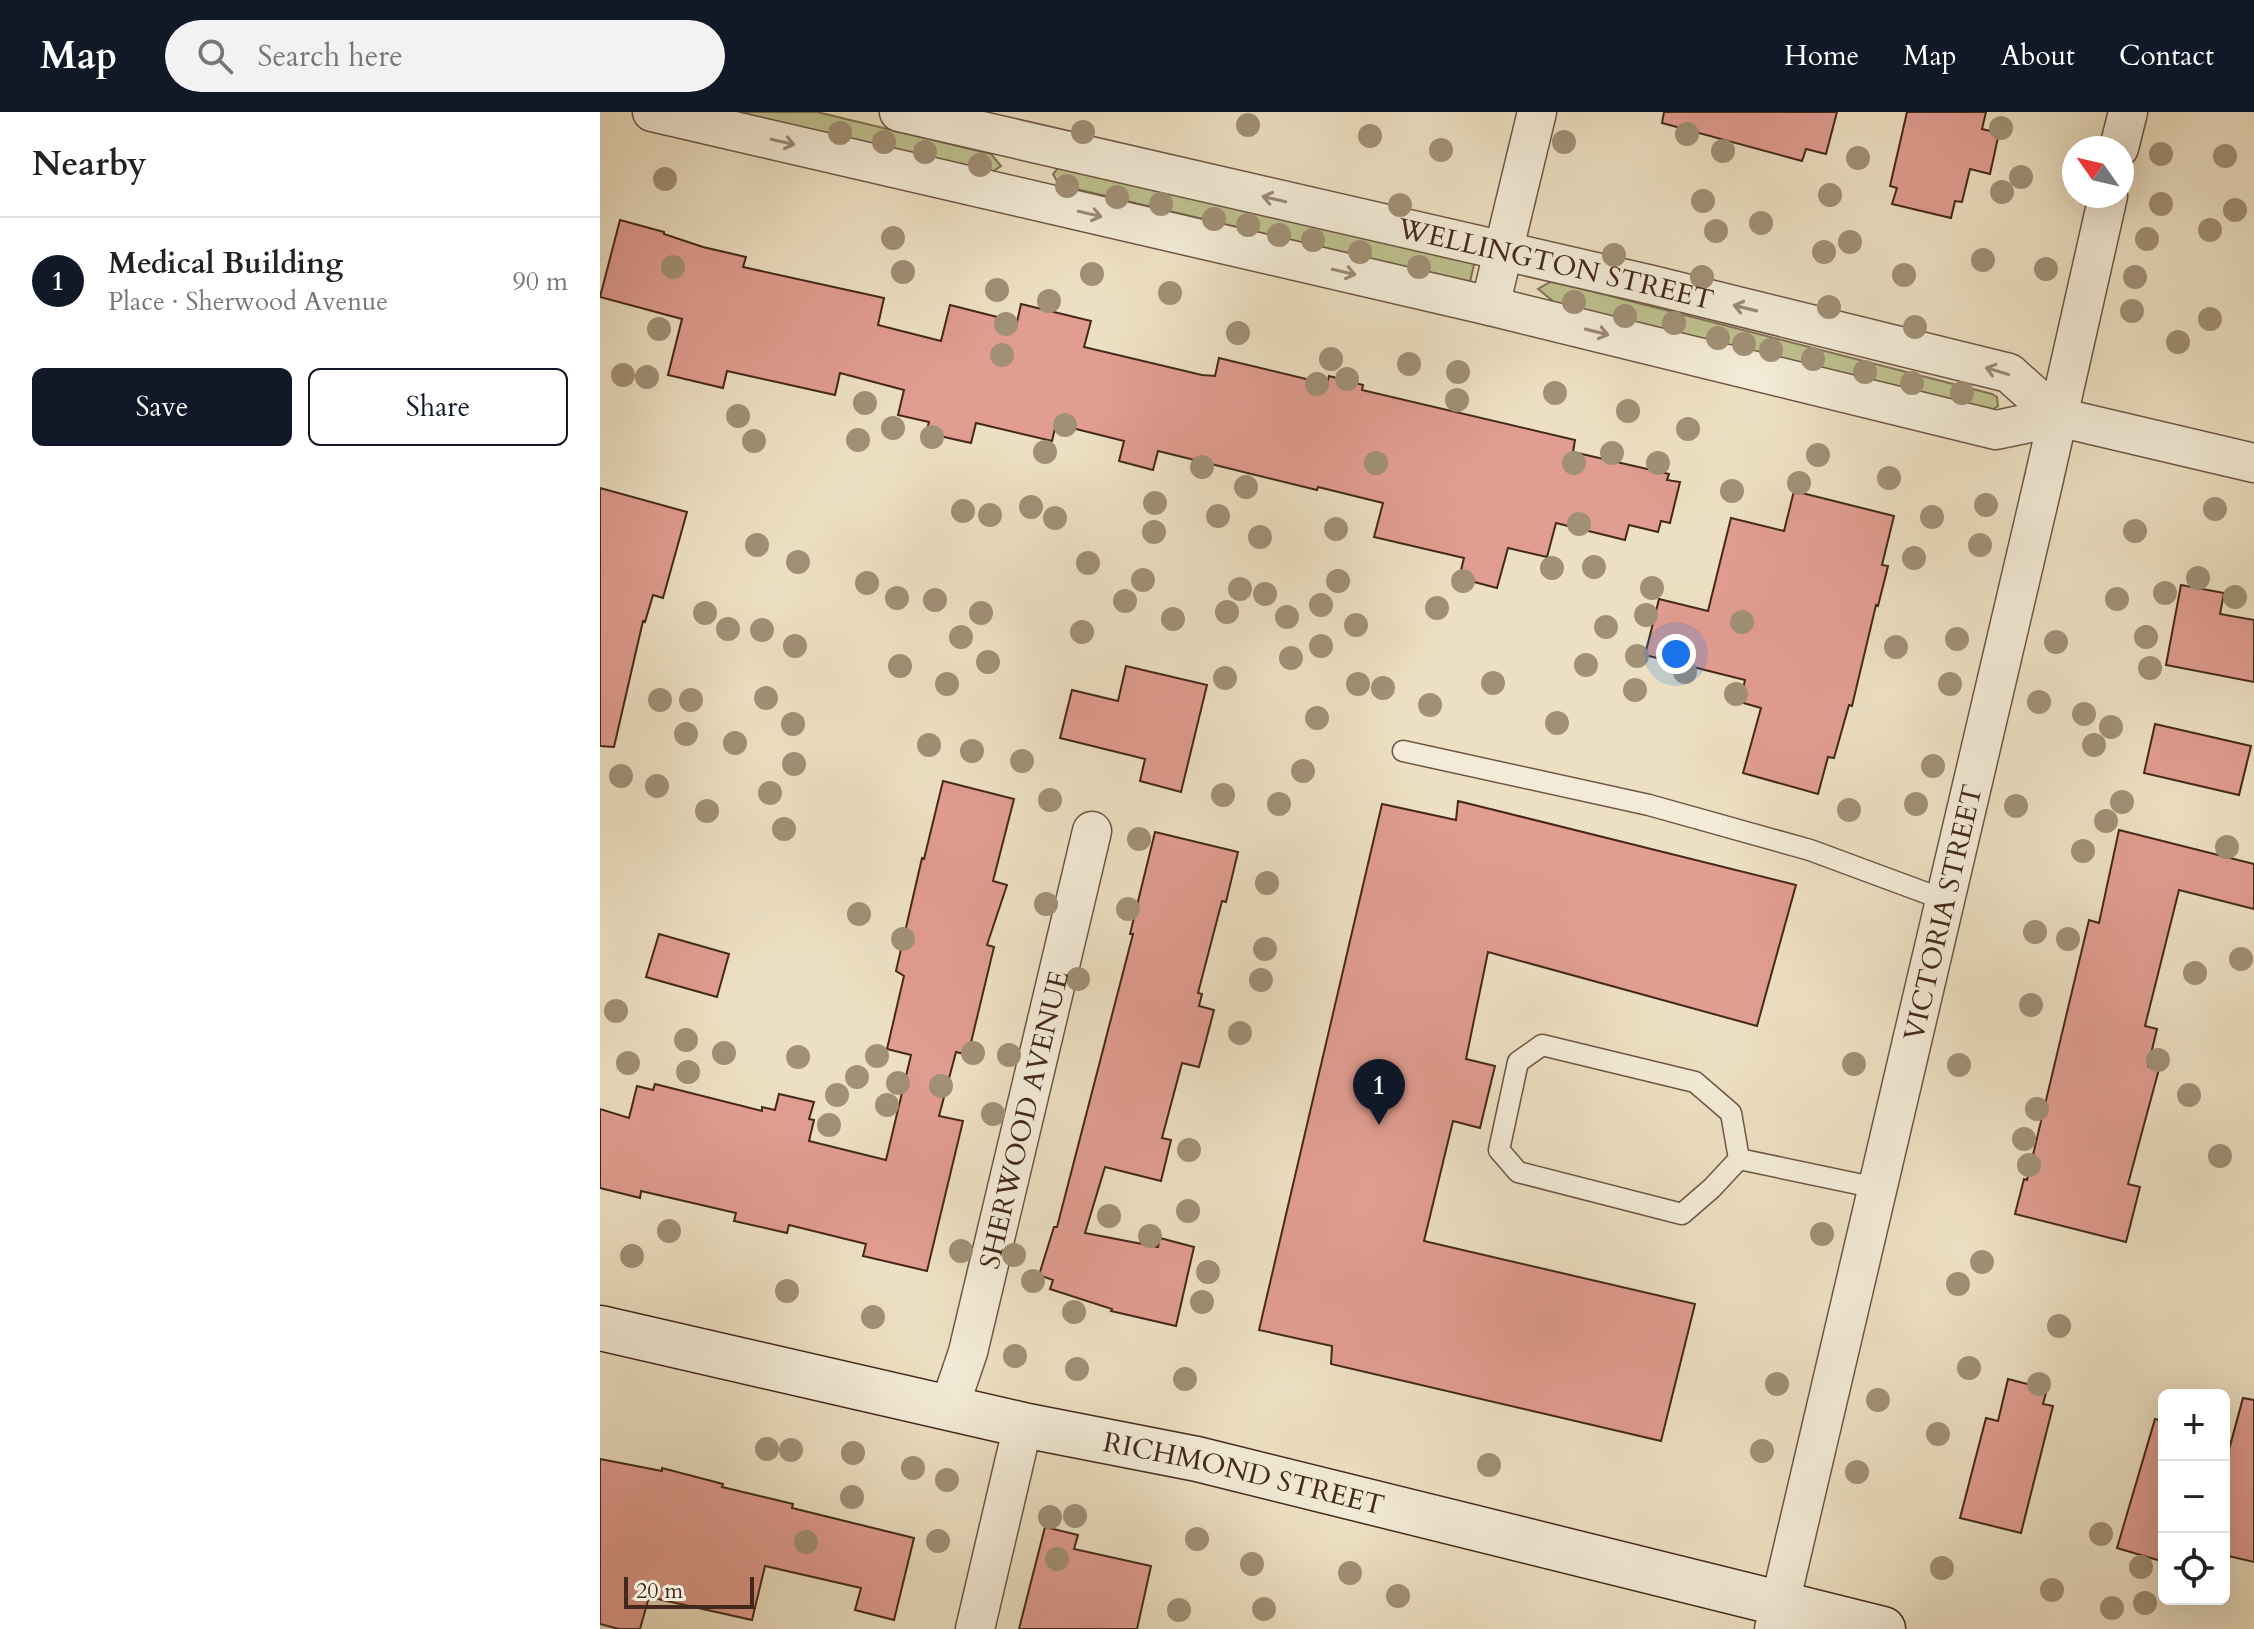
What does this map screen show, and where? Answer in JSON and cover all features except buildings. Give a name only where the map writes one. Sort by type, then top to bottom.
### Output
[{"type":"main road","name":"RICHMOND STREET","points":[[600,1328],[1023,1425],[1197,1459],[1777,1616],[1883,1629]]},
{"type":"street","name":"WELLINGTON STREET","points":[[652,112],[1490,306],[1996,430],[2058,417],[2254,463]]},
{"type":"street","name":"WELLINGTON STREET","points":[[899,112],[1503,251],[2009,373],[2058,417]]},
{"type":"street","points":[[1490,306],[1537,112]]},
{"type":"street","points":[[2122,136],[2128,112]]},
{"type":"street","points":[[1027,199],[1036,145]]},
{"type":"street","name":"VICTORIA STREET","points":[[1777,1616],[2105,208]]},
{"type":"street","name":"SHERWOOD AVENUE","points":[[949,1408],[968,1352],[1092,831]]},
{"type":"street","points":[[975,1629],[1023,1425]]},
{"type":"lane","points":[[1403,751],[1649,805],[1810,850],[1945,900]]},
{"type":"lane","points":[[1542,1045],[1695,1082],[1731,1113],[1739,1159],[1682,1214],[1518,1172],[1499,1150],[1518,1062],[1542,1045]]},
{"type":"lane","points":[[1739,1159],[1877,1188]]},
{"type":"green space","points":[[713,112],[817,112],[991,154],[1001,166],[989,174]]},
{"type":"green space","points":[[1062,163],[1476,256],[1470,282],[1059,185],[1053,174]]},
{"type":"green space","points":[[1552,281],[1992,394],[1997,397],[1998,406],[1989,412],[1559,306],[1538,289]]},
{"type":"place","name":"Medical Building","points":[[1379,1125]]}]
